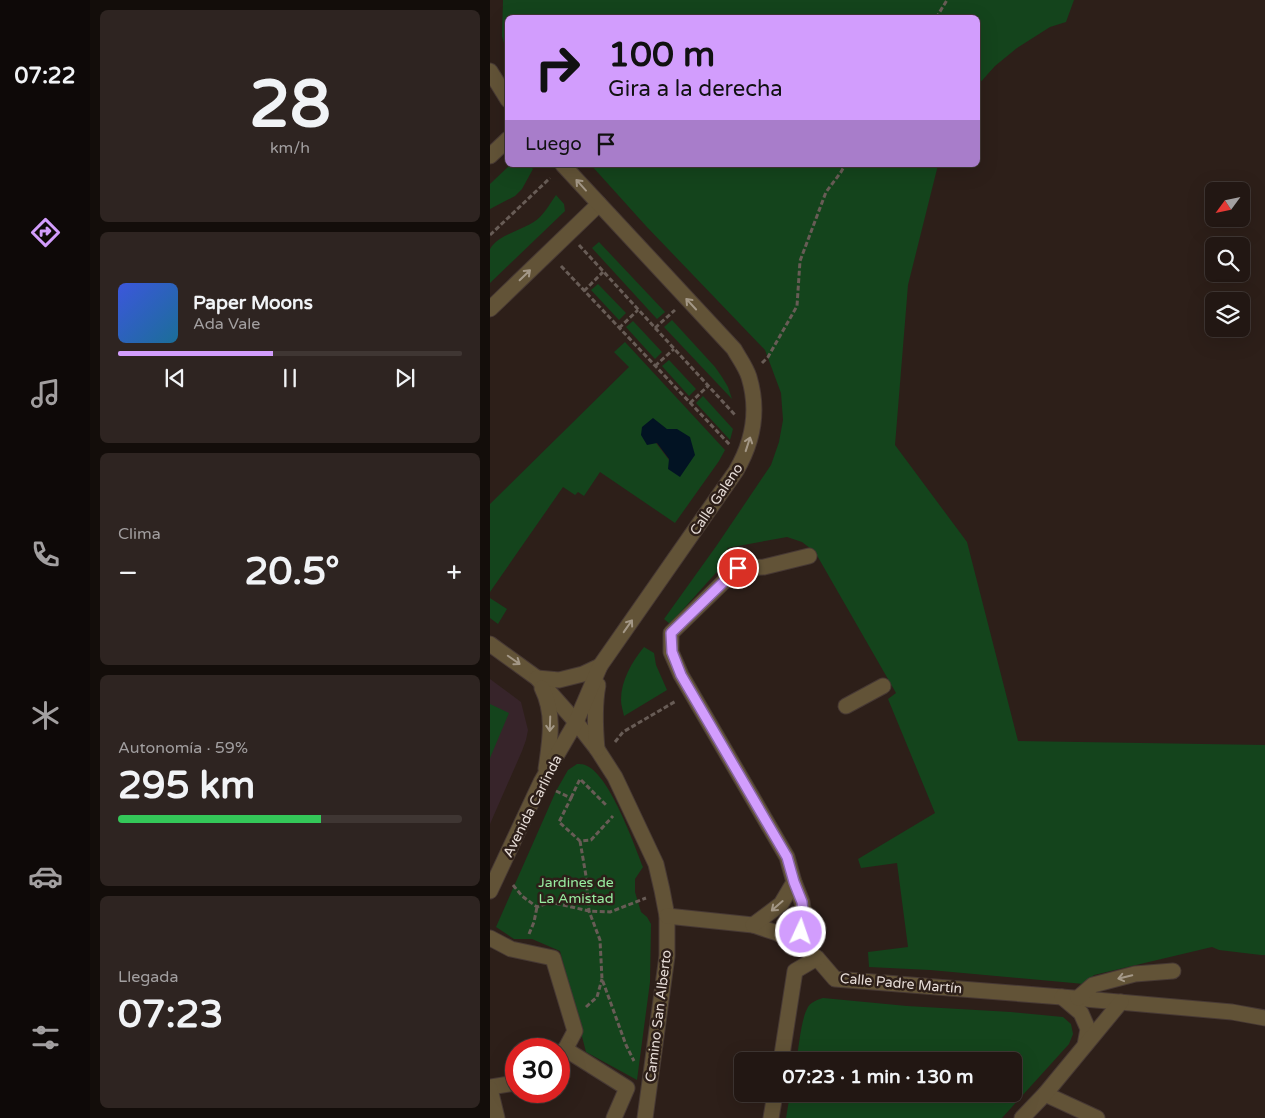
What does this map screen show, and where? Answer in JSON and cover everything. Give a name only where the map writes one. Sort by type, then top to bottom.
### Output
[{"type":"street","points":[[490,71],[505,95]]},
{"type":"street","points":[[490,156],[505,142]]},
{"type":"street","name":"Calle Galeno","points":[[565,167],[734,349],[748,376],[755,408],[752,432],[743,459],[600,666],[576,722]]},
{"type":"street","points":[[490,309],[599,204]]},
{"type":"street","points":[[798,944],[804,920],[802,902],[787,857],[681,675],[672,652],[671,633],[738,568],[764,566],[809,556]]},
{"type":"street","name":"Camino San Alberto","points":[[490,644],[537,678],[576,722],[604,748]]},
{"type":"street","points":[[537,678],[559,680],[583,674],[600,666]]},
{"type":"street","name":"Camino San Alberto","points":[[600,666],[595,702],[595,733],[604,748],[615,777],[656,864],[667,916],[667,956],[645,1118]]},
{"type":"street","points":[[537,678],[546,696],[551,714],[545,775]]},
{"type":"street","points":[[846,706],[883,686]]},
{"type":"street","name":"Avenida Carlinda","points":[[490,891],[545,775],[576,722]]},
{"type":"street","points":[[752,925],[781,904],[794,882]]},
{"type":"street","name":"Calle Padre Martín","points":[[667,916],[752,925],[777,933],[798,944],[817,958],[835,979],[1070,997],[1232,1012],[1265,1018]]},
{"type":"street","points":[[490,938],[511,949],[553,958],[575,1031],[570,1040]]},
{"type":"street","points":[[782,1052],[795,972],[817,958]]},
{"type":"street","points":[[1085,1045],[1088,1029],[1081,1013],[1070,997],[1093,985],[1135,974],[1173,971]]},
{"type":"street","points":[[1022,1118],[1121,1002]]},
{"type":"street","points":[[570,1059],[627,1088],[614,1118]]},
{"type":"street","points":[[498,1118],[490,1088],[505,1085]]},
{"type":"street","points":[[1044,1094],[1097,1118]]},
{"type":"street","points":[[771,1118],[774,1102]]},
{"type":"path","points":[[938,15],[947,0]]},
{"type":"path","points":[[748,376],[768,357],[797,306],[800,261],[826,192],[844,167]]},
{"type":"path","points":[[490,235],[544,182]]},
{"type":"path","points":[[548,253],[743,459]]},
{"type":"path","points":[[586,253],[734,414]]},
{"type":"path","points":[[584,291],[603,272]]},
{"type":"path","points":[[655,328],[687,299]]},
{"type":"path","points":[[619,328],[638,310]]},
{"type":"path","points":[[655,366],[674,349]]},
{"type":"path","points":[[690,403],[708,386]]},
{"type":"path","points":[[604,748],[623,732],[676,701],[673,696]]},
{"type":"path","points":[[608,807],[580,779],[559,822],[580,841],[589,911],[600,940],[602,979],[626,1045],[634,1061]]},
{"type":"path","points":[[556,791],[571,798]]},
{"type":"path","points":[[580,841],[591,840],[615,814]]},
{"type":"path","points":[[512,885],[522,896],[537,907]]},
{"type":"path","points":[[537,907],[550,902],[589,911],[610,912],[638,902]]},
{"type":"path","points":[[521,951],[534,922],[537,907]]},
{"type":"path","points":[[571,1020],[597,997],[602,979]]},
{"type":"shaded area","points":[[490,679],[521,702],[528,730],[522,751],[490,824]]},
{"type":"green space","points":[[503,0],[1074,0],[1066,22],[1050,27],[1017,48],[995,66],[980,83],[980,15],[505,15],[505,47],[502,36]]},
{"type":"green space","points":[[508,167],[531,167],[533,169],[522,189],[515,196],[490,209],[490,184]]},
{"type":"green space","points":[[593,167],[938,167],[908,285],[895,445],[967,542],[1018,741],[1265,745],[1265,955],[1219,950],[1212,947],[1094,975],[1084,984],[930,970],[869,967],[868,952],[908,947],[897,863],[861,868],[858,859],[935,813],[888,699],[896,693],[815,552],[802,542],[787,537],[727,548],[731,556],[670,624],[664,619],[771,465],[779,442],[783,420],[781,393],[765,350],[646,226]]},
{"type":"green space","points":[[556,195],[564,204],[565,211],[490,283],[490,249],[506,235],[540,217]]},
{"type":"green space","points":[[599,242],[665,312],[657,319],[592,248]]},
{"type":"green space","points":[[598,284],[626,313],[619,320],[591,290]]},
{"type":"green space","points":[[672,320],[715,367],[728,387],[732,399],[664,327]]},
{"type":"green space","points":[[633,321],[662,352],[655,359],[626,327]]},
{"type":"green space","points":[[625,342],[725,450],[675,523],[600,472],[584,496],[578,492],[575,495],[563,487],[490,592],[490,504],[629,367],[614,352]],"holes":[[[667,429],[677,429],[669,460],[656,443]]]},
{"type":"green space","points":[[669,360],[696,389],[689,396],[662,366]]},
{"type":"green space","points":[[703,396],[733,429],[730,440],[696,403]]},
{"type":"green space","points":[[490,598],[507,609],[498,624],[490,618]]},
{"type":"green space","points":[[644,647],[654,653],[656,665],[667,690],[624,716],[621,693],[625,678],[631,665]]},
{"type":"green space","points":[[490,704],[509,713],[490,758]]},
{"type":"green space","name":"Jardines de La Amistad","points":[[577,764],[584,765],[594,771],[612,795],[643,867],[635,879],[635,892],[641,912],[651,924],[650,982],[637,1080],[586,1052],[560,951],[532,939],[514,939],[496,927],[556,791],[568,770]]},
{"type":"green space","points":[[823,998],[1063,1017],[1071,1024],[1073,1034],[1069,1044],[1022,1096],[1022,1052],[798,1052],[805,1014],[808,1007]]},
{"type":"green space","points":[[789,1102],[1016,1102],[1002,1118],[786,1118]]},
{"type":"water","points":[[653,418],[667,429],[677,429],[690,437],[695,455],[680,477],[668,469],[669,459],[657,443],[647,445],[641,435],[642,427]]},
{"type":"route","points":[[738,568],[671,633],[672,652],[681,675],[787,857],[802,902],[804,920],[801,932]]}]
